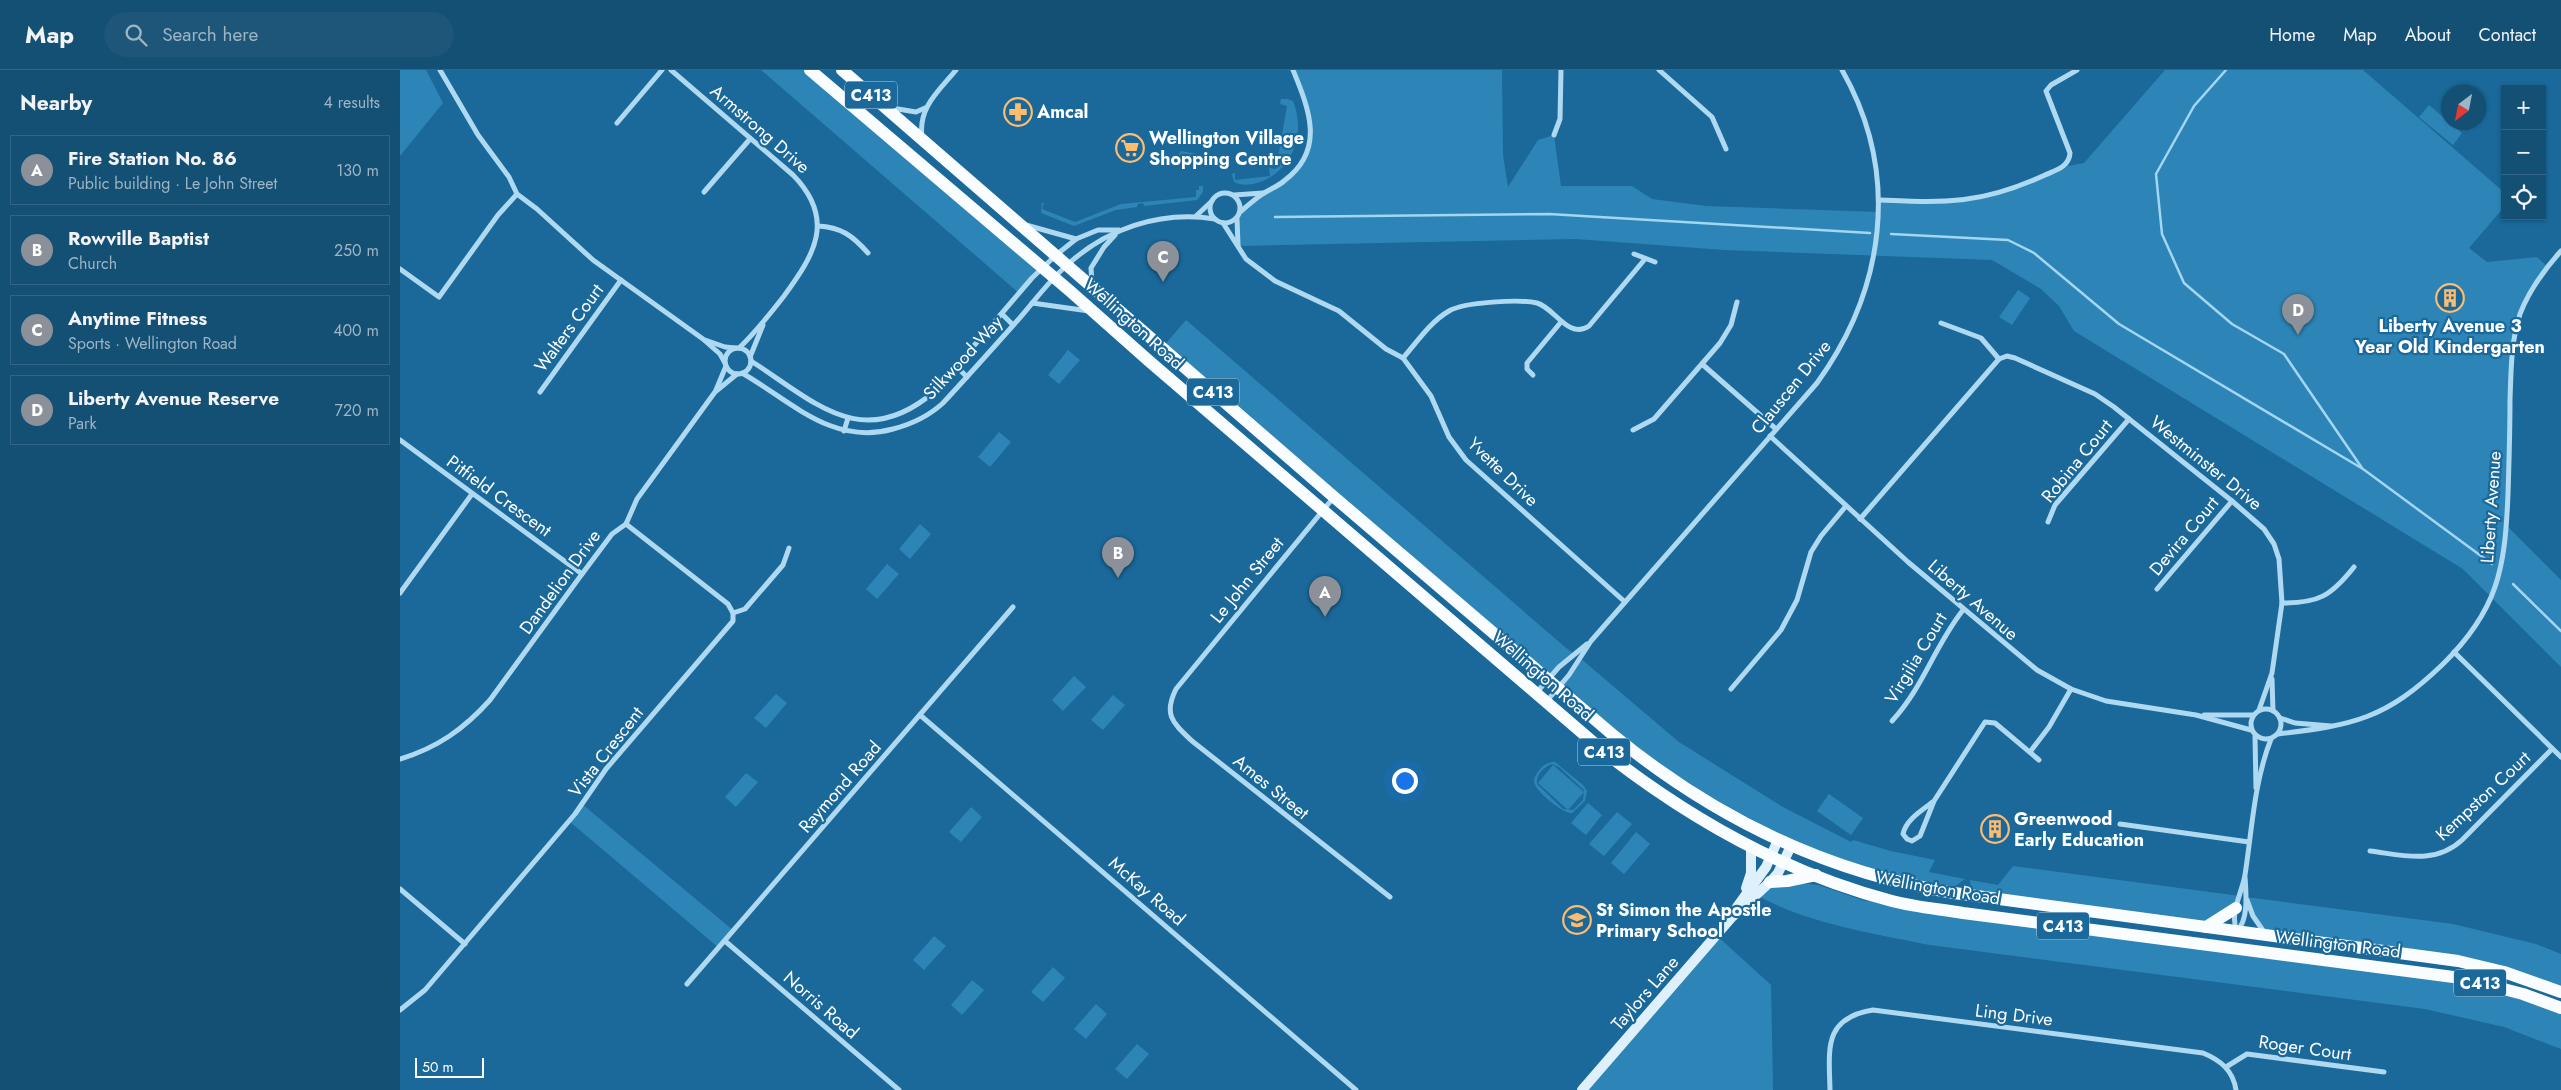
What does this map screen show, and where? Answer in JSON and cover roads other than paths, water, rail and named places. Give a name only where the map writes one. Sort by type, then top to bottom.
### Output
[{"type":"main road","name":"Wellington Road","points":[[810,70],[1546,702],[1641,781],[1677,805],[1751,847],[1770,857],[1816,875],[1892,901],[1923,907],[2461,978],[2524,994],[2561,1008]]},
{"type":"main road","name":"Wellington Road","points":[[842,70],[923,142],[1548,680],[1658,771],[1730,816],[1791,846],[1854,871],[1925,888],[2458,961],[2504,972],[2561,992]]},
{"type":"main road","name":"Taylors Lane","points":[[1582,1090],[1734,913],[1770,857],[1778,840]]},
{"type":"main road","name":"Taylors Lane","points":[[1734,913],[1770,882],[1791,846]]},
{"type":"main road","points":[[1734,913],[1751,873],[1751,847]]},
{"type":"main road","points":[[1770,882],[1787,881],[1816,875]]},
{"type":"main road","points":[[1923,907],[1925,888]]},
{"type":"main road","points":[[2206,927],[2236,908]]},
{"type":"main road","points":[[2235,948],[2237,931]]},
{"type":"street","points":[[440,70],[478,135],[509,177],[517,194],[537,209],[581,250],[703,339],[720,354],[730,371],[739,374],[748,369],[751,359],[746,350],[725,347],[703,339]]},
{"type":"street","points":[[617,123],[662,70]]},
{"type":"street","name":"Armstrong Drive","points":[[671,70],[804,186],[813,201],[818,226],[814,246],[805,266],[764,322],[737,348]]},
{"type":"street","points":[[923,142],[921,126],[925,108],[956,70]]},
{"type":"street","points":[[1240,212],[1291,176],[1304,157],[1309,143],[1311,120],[1293,70]]},
{"type":"street","points":[[1554,135],[1560,119],[1561,70]]},
{"type":"street","points":[[1659,70],[1712,117],[1726,149]]},
{"type":"street","name":"Clauscen Drive","points":[[1546,702],[1591,641],[1826,370],[1853,324],[1871,270],[1877,238],[1879,200],[1877,175],[1869,134],[1842,70]]},
{"type":"street","points":[[1879,200],[1943,202],[1980,198],[2017,188],[2063,167],[2069,160],[2070,153],[2046,91],[2051,84],[2077,70]]},
{"type":"street","points":[[883,106],[904,112],[916,112],[925,108]]},
{"type":"street","points":[[704,192],[750,139]]},
{"type":"street","points":[[1196,216],[1221,193],[1234,195],[1263,194]]},
{"type":"street","points":[[400,268],[439,297],[498,214],[517,194]]},
{"type":"street","points":[[1234,195],[1240,202],[1240,212],[1237,219],[1238,246]]},
{"type":"street","points":[[1212,201],[1210,211],[1215,219]]},
{"type":"street","points":[[1092,288],[1091,268],[1104,247],[1121,230],[1158,219],[1196,216],[1215,219],[1223,223],[1237,219]]},
{"type":"street","points":[[1018,223],[1076,240]]},
{"type":"street","name":"Yvette Drive","points":[[1223,223],[1246,258],[1275,281],[1346,316],[1386,349],[1403,358],[1431,396],[1449,437],[1466,460],[1626,602]]},
{"type":"street","points":[[818,226],[842,230],[854,237],[868,253]]},
{"type":"street","name":"Silkwood Way","points":[[751,359],[819,407],[848,418],[884,418],[909,410],[935,391],[957,368],[1042,268],[1055,256],[1076,240],[1098,230],[1121,230]]},
{"type":"street","name":"Silkwood Way","points":[[739,374],[805,415],[844,431],[879,432],[915,422],[936,410],[1067,265],[1121,230]]},
{"type":"street","name":"Liberty Avenue","points":[[2278,734],[2336,726],[2369,716],[2400,701],[2416,689],[2454,652],[2471,633],[2485,612],[2499,578],[2506,542],[2514,340],[2521,312],[2532,290],[2561,251]]},
{"type":"street","points":[[1634,254],[1655,262]]},
{"type":"street","points":[[1403,358],[1436,321],[1451,310],[1465,305],[1536,303],[1545,307],[1561,322],[1576,329],[1589,326],[1645,259]]},
{"type":"street","name":"Walters Court","points":[[540,392],[621,280]]},
{"type":"street","points":[[1633,430],[1654,419],[1728,332],[1737,302]]},
{"type":"street","points":[[1032,303],[1094,312]]},
{"type":"street","points":[[1002,314],[1013,325]]},
{"type":"street","name":"Armstrong Drive","points":[[751,359],[764,322]]},
{"type":"street","points":[[1533,375],[1527,368],[1527,363],[1561,322]]},
{"type":"street","points":[[1860,519],[1951,417],[1999,358],[1981,338],[1941,324]]},
{"type":"street","points":[[726,364],[729,351],[737,348]]},
{"type":"street","name":"Westminster Drive","points":[[1999,358],[2007,356],[2015,358],[2086,390],[2114,406],[2257,522],[2274,544],[2281,568],[2282,603],[2272,673],[2273,711]]},
{"type":"street","name":"Dandelion Drive","points":[[400,759],[440,743],[474,718],[499,688],[612,534],[626,524],[637,499],[715,392],[726,364]]},
{"type":"street","points":[[1702,364],[1776,429]]},
{"type":"street","points":[[957,368],[966,377]]},
{"type":"street","name":"Dandelion Drive","points":[[715,392],[739,374]]},
{"type":"street","points":[[844,431],[848,418]]},
{"type":"street","name":"Robina Court","points":[[2048,522],[2055,505],[2129,419]]},
{"type":"street","name":"Liberty Avenue","points":[[1770,436],[1860,519],[1963,610],[2028,664],[2071,689],[2117,704],[2196,715],[2251,730]]},
{"type":"street","name":"Pitfield Crescent","points":[[400,440],[582,574]]},
{"type":"street","points":[[400,593],[472,494]]},
{"type":"street","name":"Le John Street","points":[[1182,682],[1334,497]]},
{"type":"street","name":"Devira Court","points":[[2157,589],[2232,501]]},
{"type":"street","points":[[1731,689],[1781,630],[1797,600],[1811,552],[1821,536],[1846,506]]},
{"type":"street","points":[[626,524],[721,598],[731,607],[734,613],[745,609],[783,565],[789,548]]},
{"type":"street","points":[[2282,603],[2306,602],[2320,598],[2337,588],[2354,567]]},
{"type":"street","name":"Raymond Road","points":[[687,984],[1013,607]]},
{"type":"street","name":"Virgilia Court","points":[[1892,721],[1915,693],[1942,638],[1963,610]]},
{"type":"street","name":"Vista Crescent","points":[[400,1010],[420,995],[575,814],[606,769],[730,625],[734,613]]},
{"type":"street","name":"Clauscen Drive","points":[[1536,693],[1559,667],[1591,641]]},
{"type":"street","points":[[2454,652],[2561,757]]},
{"type":"street","name":"Westminster Drive","points":[[2259,710],[2272,673]]},
{"type":"street","name":"Ames Street","points":[[1182,682],[1176,689],[1170,706],[1172,720],[1177,726],[1280,812],[1390,897]]},
{"type":"street","points":[[2030,752],[2049,727],[2071,689]]},
{"type":"street","points":[[2255,736],[2265,740],[2271,739],[2278,734],[2281,727],[2280,718],[2273,711],[2259,710],[2253,715],[2251,730],[2255,736],[2256,798]]},
{"type":"street","name":"McKay Road","points":[[920,715],[1356,1090]]},
{"type":"street","name":"Liberty Avenue","points":[[2196,715],[2253,715]]},
{"type":"street","name":"Liberty Avenue","points":[[2280,718],[2295,723],[2336,726]]},
{"type":"street","points":[[1934,801],[1905,828],[1903,834],[1907,839],[1912,841],[1918,838],[1934,801],[1986,722],[1995,723],[2039,760]]},
{"type":"street","points":[[2245,877],[2236,908],[2234,925],[2237,931],[2242,926],[2246,897],[2245,877],[2256,798],[2271,739]]},
{"type":"street","name":"Kempston Court","points":[[2370,851],[2420,857],[2446,852],[2462,840],[2552,749]]},
{"type":"street","points":[[2120,824],[2249,842]]},
{"type":"street","points":[[400,889],[465,944]]},
{"type":"street","points":[[2246,897],[2258,925],[2268,935]]},
{"type":"street","name":"Norris Road","points":[[725,941],[899,1090]]},
{"type":"street","name":"Ling Drive","points":[[1830,1090],[1830,1047],[1833,1034],[1842,1023],[1855,1013],[1873,1010],[2203,1053],[2226,1067]]},
{"type":"street","name":"Roger Court","points":[[2226,1067],[2247,1054],[2384,1072]]},
{"type":"street","points":[[2226,1067],[2235,1080],[2236,1090]]},
{"type":"waterway","points":[[2226,70],[2194,106],[2156,174],[2162,234],[2184,283],[2232,324],[2284,354],[2362,468]]},
{"type":"waterway","points":[[1275,217],[1549,214],[1870,233]]},
{"type":"waterway","points":[[1891,234],[2008,240],[2034,253],[2119,324],[2363,469],[2492,564]]},
{"type":"waterway","points":[[2513,584],[2561,631]]},
{"type":"place","name":"Amcal","points":[[1018,112]]},
{"type":"place","name":"Wellington Village Shopping Centre","points":[[1130,148]]},
{"type":"place","name":"Anytime Fitness","points":[[1163,282]]},
{"type":"place","name":"Liberty Avenue 3 Year Old Kindergarten","points":[[2450,298]]},
{"type":"place","name":"Liberty Avenue Reserve","points":[[2298,335]]},
{"type":"place","name":"Rowville Baptist","points":[[1118,578]]},
{"type":"place","name":"Fire Station No. 86","points":[[1325,617]]},
{"type":"place","name":"Greenwood Early Education","points":[[1995,829]]},
{"type":"place","name":"St Simon the Apostle Primary School","points":[[1577,920]]}]
